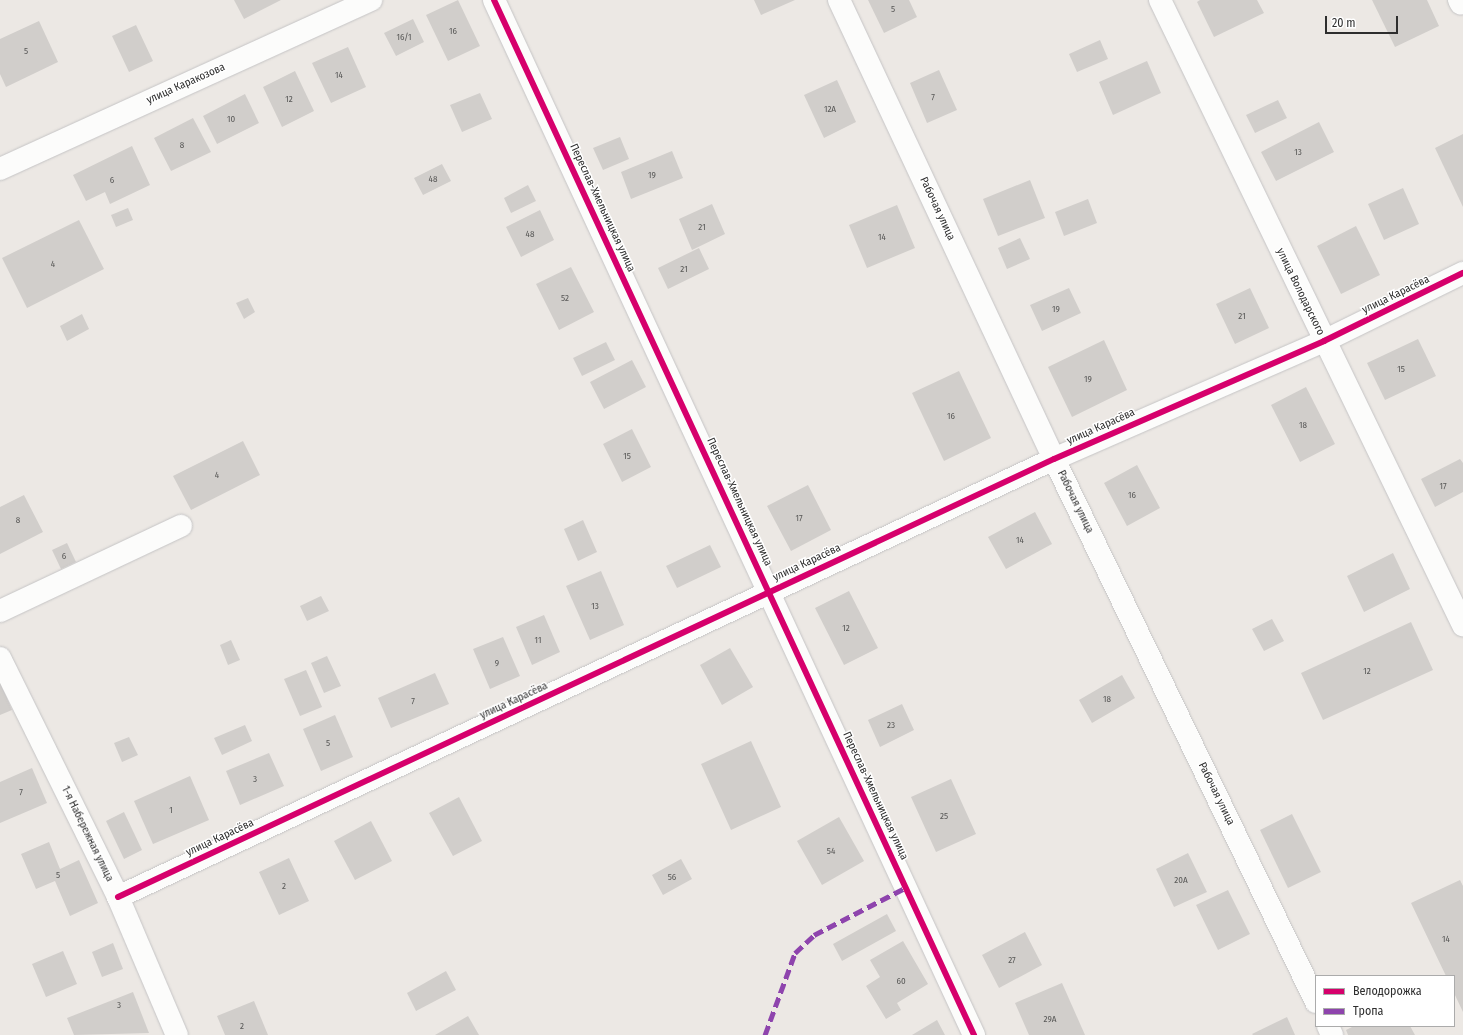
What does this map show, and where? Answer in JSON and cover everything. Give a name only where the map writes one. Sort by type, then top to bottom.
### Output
[{"type":"street","name":"улица Каракозова","points":[[0,169],[371,0]]},
{"type":"street","name":"Переслав-Хмельницкая улица","points":[[494,0],[770,592],[974,1035]]},
{"type":"street","name":"Рабочая улица","points":[[838,0],[1054,459],[1315,1000]]},
{"type":"street","name":"улица Володарского","points":[[1160,0],[1463,626]]},
{"type":"street","name":"улица Карасёва","points":[[118,897],[1054,459],[1324,341],[1463,273]]},
{"type":"street","points":[[0,611],[181,526]]},
{"type":"street","name":"1-я Набережная улица","points":[[0,658],[118,897],[177,1035]]},
{"type":"building","points":[[234,0],[281,0],[244,19]]},
{"type":"building","points":[[458,0],[480,46],[448,61],[426,15]]},
{"type":"building","points":[[754,0],[795,0],[761,15]]},
{"type":"building","points":[[868,0],[909,0],[917,17],[884,33]]},
{"type":"building","points":[[1200,0],[1257,0],[1264,13],[1214,37],[1197,2]]},
{"type":"building","points":[[1372,0],[1427,0],[1439,26],[1395,47]]},
{"type":"building","points":[[413,19],[424,42],[396,56],[384,33]]},
{"type":"building","points":[[39,21],[58,62],[6,87],[0,74],[0,39]]},
{"type":"building","points":[[136,25],[153,61],[129,72],[112,36]]},
{"type":"building","points":[[1100,40],[1108,59],[1077,72],[1069,54]]},
{"type":"building","points":[[348,47],[366,87],[331,103],[312,63]]},
{"type":"building","points":[[1147,61],[1161,93],[1113,115],[1099,82]]},
{"type":"building","points":[[939,70],[957,110],[927,123],[910,83]]},
{"type":"building","points":[[295,71],[314,111],[282,127],[263,87]]},
{"type":"building","points":[[837,80],[856,122],[824,138],[804,95]]},
{"type":"building","points":[[480,93],[492,119],[462,132],[450,105]]},
{"type":"building","points":[[245,94],[259,123],[217,144],[203,116]]},
{"type":"building","points":[[1278,100],[1287,118],[1255,133],[1246,115]]},
{"type":"building","points":[[193,118],[211,152],[171,171],[154,138]]},
{"type":"building","points":[[1319,122],[1334,152],[1276,181],[1261,152]]},
{"type":"building","points":[[1463,134],[1463,207],[1435,148]]},
{"type":"building","points":[[620,137],[629,159],[603,170],[593,148]]},
{"type":"building","points":[[132,146],[150,185],[110,204],[105,192],[86,201],[73,175]]},
{"type":"building","points":[[672,151],[683,178],[631,199],[621,172]]},
{"type":"building","points":[[442,164],[451,181],[423,195],[414,178]]},
{"type":"building","points":[[1030,180],[1045,218],[998,236],[983,199]]},
{"type":"building","points":[[528,185],[536,201],[511,213],[504,198]]},
{"type":"building","points":[[1403,188],[1419,224],[1384,240],[1368,204]]},
{"type":"building","points":[[1088,199],[1097,223],[1064,236],[1055,212]]},
{"type":"building","points":[[712,204],[725,234],[692,250],[679,219]]},
{"type":"building","points":[[897,205],[915,248],[867,268],[849,225]]},
{"type":"building","points":[[128,208],[133,220],[116,227],[111,215]]},
{"type":"building","points":[[540,210],[554,240],[521,257],[506,227]]},
{"type":"building","points":[[79,220],[104,269],[27,308],[2,258]]},
{"type":"building","points":[[1356,226],[1380,275],[1341,294],[1317,246]]},
{"type":"building","points":[[1020,238],[1030,259],[1007,269],[998,248]]},
{"type":"building","points":[[699,248],[709,269],[668,289],[658,268]]},
{"type":"building","points":[[571,267],[594,312],[559,330],[536,284]]},
{"type":"building","points":[[1069,288],[1081,313],[1042,331],[1030,305]]},
{"type":"building","points":[[1250,288],[1269,328],[1235,344],[1216,304]]},
{"type":"building","points":[[248,298],[255,312],[244,319],[236,303]]},
{"type":"building","points":[[82,314],[89,329],[67,341],[60,326]]},
{"type":"building","points":[[1418,339],[1436,376],[1385,400],[1367,363]]},
{"type":"building","points":[[1104,340],[1127,390],[1072,417],[1048,367]]},
{"type":"building","points":[[606,342],[615,360],[582,376],[573,358]]},
{"type":"building","points":[[632,360],[646,387],[604,409],[590,382]]},
{"type":"building","points":[[959,371],[991,438],[944,461],[912,393]]},
{"type":"building","points":[[1306,387],[1335,444],[1300,462],[1271,405]]},
{"type":"building","points":[[632,429],[651,467],[622,482],[603,444]]},
{"type":"building","points":[[243,441],[260,475],[191,510],[173,476]]},
{"type":"building","points":[[1460,459],[1463,463],[1463,492],[1435,507],[1421,479]]},
{"type":"building","points":[[1137,465],[1160,508],[1127,526],[1104,483]]},
{"type":"building","points":[[808,485],[831,530],[791,551],[767,506]]},
{"type":"building","points":[[24,495],[43,532],[0,554],[0,507]]},
{"type":"building","points":[[1035,512],[1052,544],[1006,569],[988,537]]},
{"type":"building","points":[[583,520],[597,552],[578,561],[564,529]]},
{"type":"building","points":[[67,543],[76,562],[61,569],[52,550]]},
{"type":"building","points":[[710,545],[721,567],[677,588],[666,566]]},
{"type":"building","points":[[1393,553],[1410,589],[1364,612],[1347,576]]},
{"type":"building","points":[[601,571],[624,625],[590,640],[566,586]]},
{"type":"building","points":[[849,591],[878,648],[844,665],[815,608]]},
{"type":"building","points":[[321,596],[329,611],[307,621],[300,606]]},
{"type":"building","points":[[544,615],[560,652],[532,665],[516,627]]},
{"type":"building","points":[[1272,619],[1284,641],[1264,651],[1252,629]]},
{"type":"building","points":[[1411,622],[1433,670],[1323,720],[1301,673]]},
{"type":"building","points":[[503,637],[520,676],[490,689],[473,649]]},
{"type":"building","points":[[231,640],[240,660],[228,665],[220,645]]},
{"type":"building","points":[[730,648],[753,687],[722,705],[700,665]]},
{"type":"building","points":[[327,656],[341,686],[324,693],[311,663]]},
{"type":"building","points":[[306,670],[322,707],[300,716],[284,679]]},
{"type":"building","points":[[435,673],[449,704],[391,728],[378,698]]},
{"type":"building","points":[[1122,675],[1135,698],[1092,723],[1079,700]]},
{"type":"building","points":[[0,682],[12,710],[0,715]]},
{"type":"building","points":[[902,704],[914,730],[880,747],[868,720]]},
{"type":"building","points":[[335,715],[353,757],[321,771],[303,729]]},
{"type":"building","points":[[245,725],[252,741],[222,755],[214,738]]},
{"type":"building","points":[[129,737],[138,755],[122,762],[114,743]]},
{"type":"building","points":[[751,741],[781,807],[731,830],[701,764]]},
{"type":"building","points":[[269,753],[284,786],[240,805],[226,771]]},
{"type":"building","points":[[32,768],[47,803],[0,823],[0,782]]},
{"type":"building","points":[[190,776],[209,820],[153,844],[134,801]]},
{"type":"building","points":[[951,779],[976,834],[936,852],[911,797]]},
{"type":"building","points":[[459,797],[482,841],[453,856],[429,813]]},
{"type":"building","points":[[124,812],[142,850],[124,859],[106,821]]},
{"type":"building","points":[[1292,814],[1321,872],[1288,888],[1260,830]]},
{"type":"building","points":[[839,817],[864,861],[822,885],[797,841]]},
{"type":"building","points":[[371,821],[392,861],[355,880],[334,841]]},
{"type":"building","points":[[49,842],[60,869],[79,860],[98,903],[70,916],[55,881],[36,889],[21,854]]},
{"type":"building","points":[[1188,853],[1207,892],[1174,907],[1156,869]]},
{"type":"building","points":[[289,858],[309,901],[279,915],[259,872]]},
{"type":"building","points":[[681,859],[692,879],[663,895],[652,875]]},
{"type":"building","points":[[1460,880],[1463,886],[1463,1012],[1455,995],[1455,975],[1446,975],[1411,903]]},
{"type":"building","points":[[1228,890],[1250,934],[1218,950],[1196,905]]},
{"type":"building","points":[[887,914],[896,931],[842,961],[833,944]]},
{"type":"building","points":[[1025,932],[1042,965],[999,988],[982,955]]},
{"type":"building","points":[[903,941],[928,984],[897,1003],[901,1010],[886,1019],[866,986],[880,977],[870,960]]},
{"type":"building","points":[[113,943],[123,969],[102,977],[92,952]]},
{"type":"building","points":[[63,951],[77,984],[46,997],[32,964]]},
{"type":"building","points":[[446,971],[456,990],[416,1011],[407,993]]},
{"type":"building","points":[[1062,983],[1085,1035],[1029,1035],[1015,1003]]},
{"type":"building","points":[[133,992],[149,1033],[74,1035],[67,1018]]},
{"type":"building","points":[[254,1001],[268,1035],[225,1035],[217,1016]]},
{"type":"building","points":[[468,1016],[479,1035],[435,1035]]},
{"type":"building","points":[[1287,1017],[1295,1035],[1252,1034]]},
{"type":"building","points":[[937,1020],[945,1035],[912,1035]]},
{"type":"building","points":[[1352,1027],[1411,1027],[1415,1035],[1348,1035],[1346,1030]]},
{"type":"marked path","points":[[765,1035],[795,953],[814,935],[907,887]]},
{"type":"cycle path","points":[[494,0],[974,1035]]},
{"type":"cycle path","points":[[118,897],[1054,459],[1324,341],[1463,273]]}]
